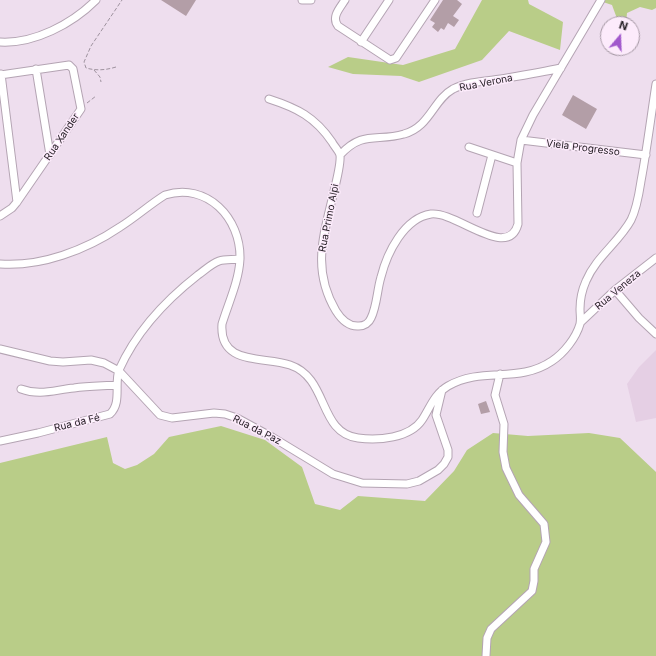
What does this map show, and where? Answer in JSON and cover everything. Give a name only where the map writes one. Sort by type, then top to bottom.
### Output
[{"type":"street","points":[[0,42],[15,42],[37,37],[56,28],[96,0]]},
{"type":"street","points":[[302,0],[311,0]]},
{"type":"street","points":[[345,0],[335,15],[335,22],[361,42],[387,59],[396,58],[435,0]]},
{"type":"street","points":[[361,42],[389,0]]},
{"type":"street","name":"Rua Primo Alpi","points":[[340,155],[336,183],[322,246],[321,268],[323,282],[330,300],[340,317],[354,326],[361,326],[371,319],[386,260],[407,228],[420,218],[432,214],[443,215],[458,220],[491,237],[502,239],[510,237],[516,232],[518,224],[517,163],[521,140],[533,115],[601,0]]},
{"type":"street","name":"Rua Xander","points":[[0,216],[12,208],[17,202],[81,109],[71,67],[66,64],[1,74]]},
{"type":"street","name":"Rua Verona","points":[[340,155],[348,145],[368,137],[404,134],[416,129],[426,121],[444,96],[453,89],[481,82],[561,68]]},
{"type":"street","points":[[36,69],[50,155]]},
{"type":"street","points":[[1,74],[17,202]]},
{"type":"street","points":[[0,264],[17,265],[40,262],[88,245],[121,227],[165,195],[188,191],[199,194],[212,200],[223,210],[236,235],[240,259],[222,324],[221,333],[224,343],[229,350],[238,355],[289,365],[307,375],[314,383],[332,422],[339,431],[359,439],[384,438],[408,432],[420,423],[436,396],[442,390],[467,377],[523,373],[553,360],[576,335],[581,322],[581,293],[587,278],[596,264],[626,228],[633,217],[646,155],[656,84]]},
{"type":"street","points":[[269,98],[292,106],[310,118],[325,132],[340,155]]},
{"type":"street","name":"Viela Progresso","points":[[521,140],[646,155]]},
{"type":"street","points":[[469,147],[517,163]]},
{"type":"street","points":[[477,213],[492,155]]},
{"type":"street","name":"Rua Veneza","points":[[581,322],[615,290],[656,258]]},
{"type":"street","points":[[119,372],[151,319],[172,296],[218,261],[240,259]]},
{"type":"street","points":[[615,290],[639,318],[656,334]]},
{"type":"street","name":"Rua da Paz","points":[[0,349],[50,361],[63,362],[98,360],[119,372],[160,415],[172,418],[214,413],[225,414],[237,418],[272,437],[333,474],[362,483],[394,485],[419,481],[438,470],[448,457],[446,442],[436,415],[442,390]]},
{"type":"street","name":"Rua da Fé","points":[[0,441],[38,433],[110,414],[116,406],[119,372]]},
{"type":"street","points":[[486,656],[487,638],[491,629],[532,591],[534,569],[546,542],[544,524],[519,495],[506,468],[503,452],[504,424],[495,395],[500,374]]},
{"type":"street","points":[[22,389],[32,393],[48,393],[72,388],[117,386]]},
{"type":"path","points":[[116,67],[105,70],[93,70],[86,68],[84,62],[91,46],[122,0]]},
{"type":"path","points":[[93,70],[97,73],[101,82]]},
{"type":"path","points":[[81,109],[96,96]]},
{"type":"shaded area","points":[[656,350],[656,418],[636,422],[627,384],[639,367]]},
{"type":"green space","points":[[482,0],[528,0],[529,4],[563,22],[560,50],[509,31],[482,60],[419,82],[401,76],[353,74],[328,67],[348,57],[403,65],[455,49]]},
{"type":"green space","points":[[604,0],[656,0],[656,8],[652,10],[640,7],[627,13],[627,16],[616,16],[612,5],[603,2]]},
{"type":"green space","points":[[221,426],[265,440],[302,467],[315,504],[340,510],[358,496],[425,501],[454,471],[467,450],[493,433],[528,436],[589,433],[620,438],[656,472],[656,656],[0,656],[0,463],[107,437],[113,463],[125,469],[137,465],[154,454],[169,437]]},
{"type":"building","points":[[161,0],[196,0],[186,16]]},
{"type":"building","points":[[443,0],[457,0],[462,4],[453,16],[459,20],[454,27],[448,23],[444,30],[441,28],[438,32],[432,27],[435,23],[430,20]]},
{"type":"building","points":[[573,95],[597,109],[586,129],[562,115]]},
{"type":"building","points":[[486,401],[490,412],[481,414],[478,404]]}]
